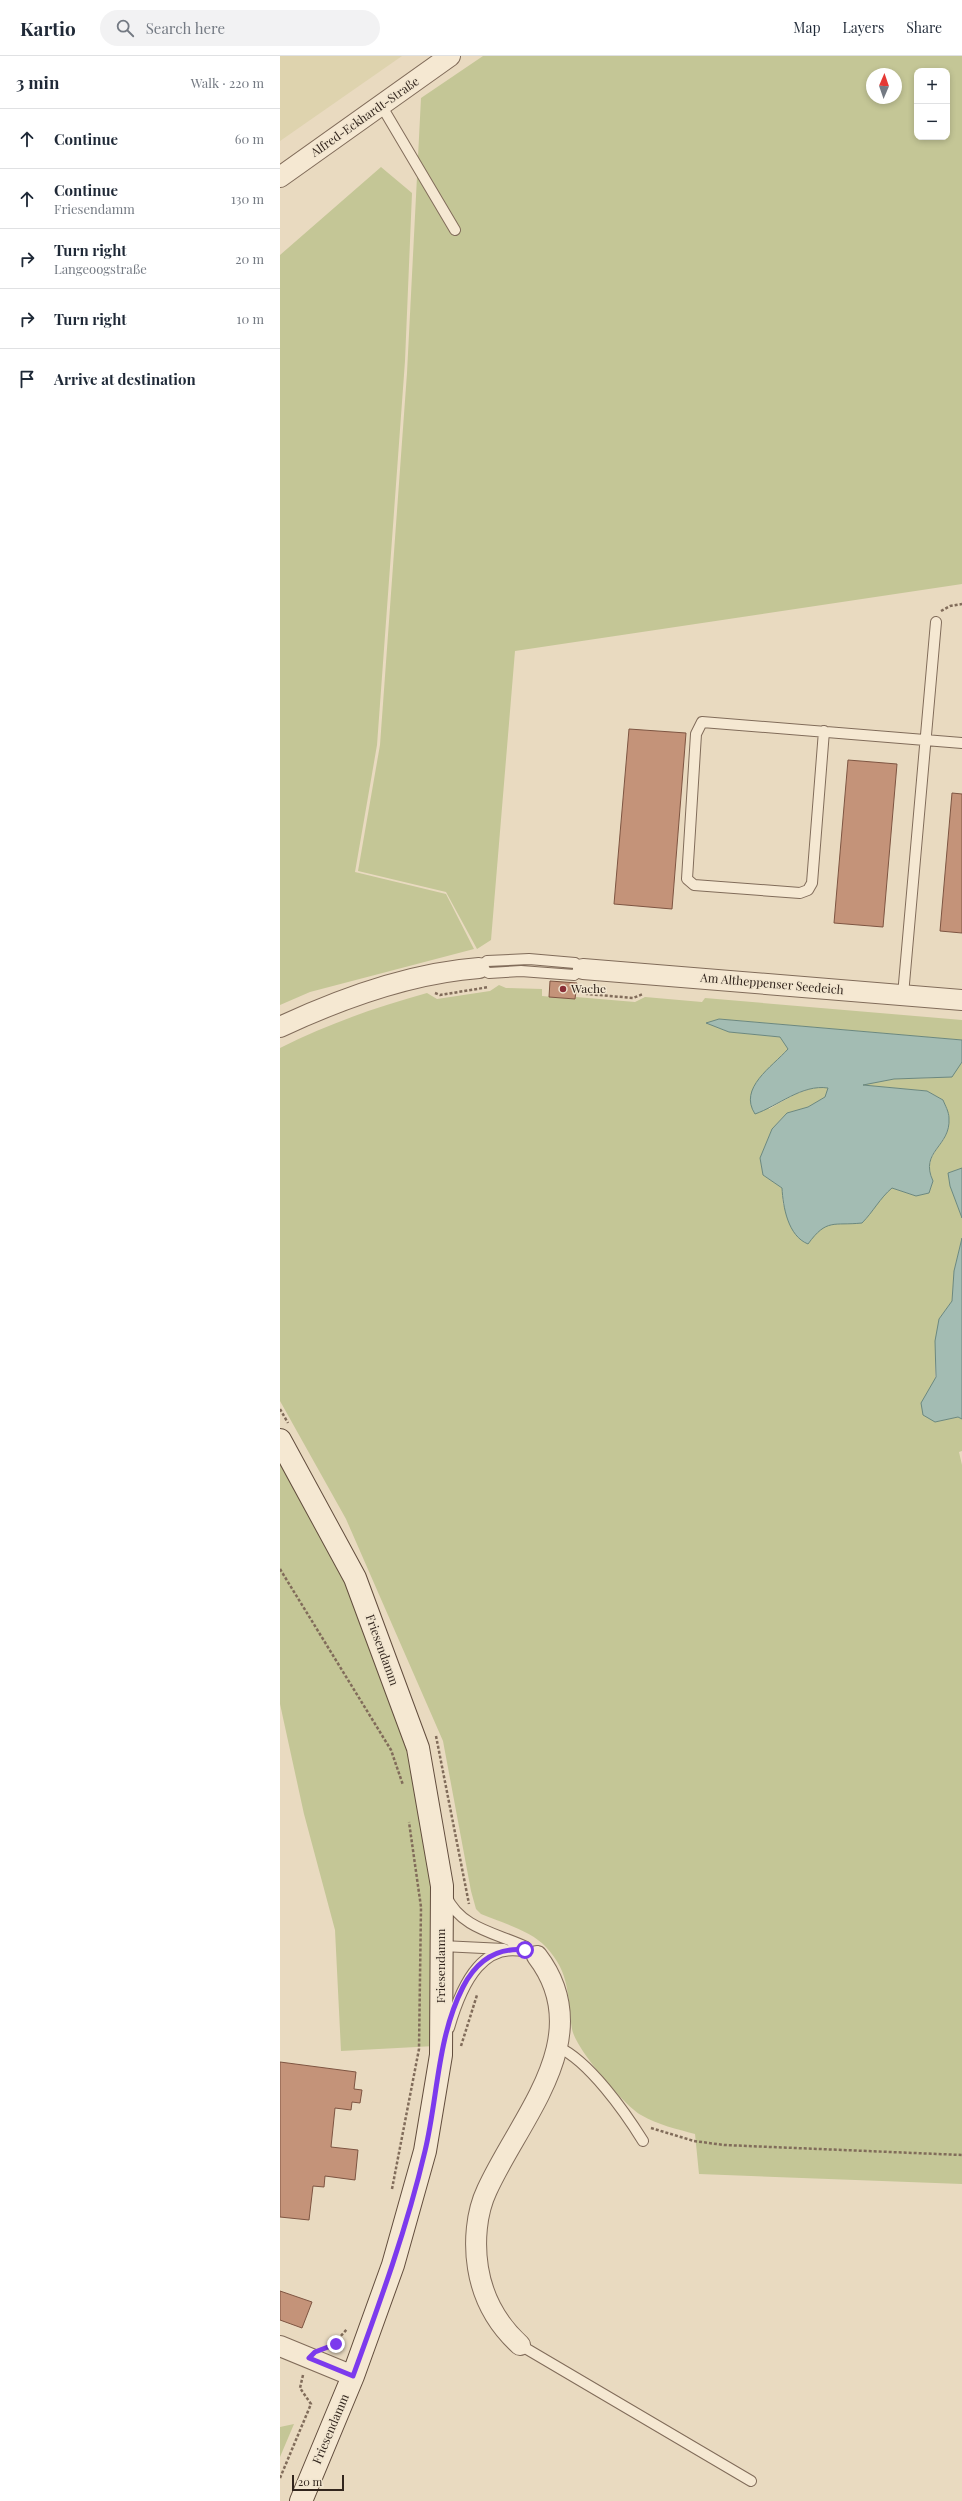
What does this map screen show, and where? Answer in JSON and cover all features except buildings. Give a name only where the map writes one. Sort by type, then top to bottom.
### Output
[{"type":"main road","name":"Friesendamm","points":[[280,1440],[355,1578],[418,1748],[442,1886],[441,2055],[434,2108],[410,2208],[393,2265],[353,2376],[301,2501]]},
{"type":"street","name":"Alfred-Eckhardt-Straße","points":[[280,177],[450,56]]},
{"type":"street","name":"Am Altheppenser Seedeich","points":[[280,1027],[326,1007],[381,988],[441,973],[479,968]]},
{"type":"street","name":"Am Altheppenser Seedeich","points":[[583,969],[962,1000]]},
{"type":"street","points":[[520,2345],[506,2332],[490,2308],[480,2282],[476,2236],[486,2191],[547,2080],[558,2047],[560,2022],[556,1988],[547,1969],[537,1956]]},
{"type":"street","points":[[280,2346],[353,2376]]},
{"type":"lane","points":[[381,106],[455,230]]},
{"type":"lane","points":[[904,995],[936,622]]},
{"type":"lane","points":[[824,731],[812,883],[808,890],[800,894],[694,885],[687,879],[686,873],[696,734],[702,722],[824,731],[962,743]]},
{"type":"lane","name":"Am Altheppenser Seedeich","points":[[479,968],[488,973],[521,971],[574,975],[583,969]]},
{"type":"lane","points":[[442,1886],[455,1911],[470,1925]]},
{"type":"lane","points":[[451,1923],[470,1925],[514,1942],[537,1956],[525,1950],[442,1941],[451,1923]]},
{"type":"lane","points":[[441,2055],[454,2008],[474,1970],[489,1956],[514,1949]]},
{"type":"lane","points":[[558,2047],[579,2059],[627,2115],[643,2141]]},
{"type":"lane","points":[[520,2345],[751,2481]]},
{"type":"path","points":[[936,622],[940,612],[950,606],[962,604]]},
{"type":"path","points":[[280,1569],[391,1750],[405,1789]]},
{"type":"path","points":[[392,2194],[419,2049],[420,1907],[409,1817]]},
{"type":"path","points":[[627,2115],[647,2127],[669,2135],[724,2145],[962,2155]]},
{"type":"path","points":[[280,2478],[311,2404],[300,2388],[309,2358],[315,2352],[336,2344],[350,2324]]},
{"type":"shaded area","points":[[280,56],[402,56],[280,141]]},
{"type":"green space","points":[[483,56],[962,56],[962,584],[515,651],[491,940],[477,949],[446,892],[358,871],[380,745],[407,373],[421,98]]},
{"type":"green space","points":[[381,167],[412,193],[405,361],[377,745],[355,872],[446,894],[474,949],[310,992],[280,1005],[280,255]]},
{"type":"green space","points":[[499,985],[506,988],[542,989],[542,996],[575,999],[576,997],[635,1002],[645,997],[702,1002],[705,998],[962,1020],[962,1040],[719,1019],[706,1023],[729,1032],[780,1037],[788,1049],[761,1077],[769,1109],[790,1097],[805,1091],[829,1088],[825,1097],[808,1107],[787,1113],[772,1129],[760,1158],[763,1175],[782,1188],[783,1205],[818,1230],[829,1224],[862,1223],[892,1188],[916,1196],[929,1193],[933,1181],[930,1171],[930,1163],[946,1136],[948,1128],[949,1116],[943,1100],[927,1091],[861,1085],[894,1079],[933,1078],[962,1062],[962,1168],[948,1173],[950,1186],[962,1218],[962,1238],[954,1271],[952,1301],[939,1319],[935,1359],[935,1422],[958,1417],[962,1419],[962,1451],[959,1452],[962,1465],[962,2184],[699,2174],[695,2134],[654,2121],[641,2115],[633,2109],[612,2088],[582,2049],[575,2038],[572,2029],[564,1976],[554,1957],[546,1947],[524,1931],[481,1914],[476,1909],[471,1891],[443,1741],[346,1519],[280,1401],[280,1048],[334,1024],[408,998],[427,993],[437,999],[490,991]]},
{"type":"green space","points":[[280,1453],[348,1580],[412,1750],[435,1887],[435,2046],[341,2051],[335,1930],[304,1814],[280,1704]]},
{"type":"green space","points":[[294,2424],[280,2457],[280,2427]]},
{"type":"water","points":[[719,1019],[962,1040],[962,1062],[952,1077],[894,1079],[863,1085],[927,1091],[943,1100],[949,1116],[948,1128],[945,1136],[932,1156],[930,1171],[933,1181],[929,1193],[916,1196],[892,1188],[862,1223],[831,1225],[820,1230],[808,1244],[801,1240],[791,1228],[785,1212],[782,1188],[763,1175],[760,1158],[772,1129],[787,1113],[808,1107],[825,1097],[828,1088],[809,1089],[800,1092],[755,1114],[751,1104],[751,1095],[754,1087],[759,1078],[788,1049],[780,1037],[729,1032],[706,1023]]},
{"type":"water","points":[[962,1168],[962,1218],[950,1186],[948,1173]]},
{"type":"water","points":[[962,1238],[962,1419],[958,1417],[935,1422],[923,1415],[921,1403],[936,1377],[935,1341],[939,1319],[952,1301],[954,1271]]},
{"type":"place","name":"Wache","points":[[563,989]]},
{"type":"route","points":[[336,2344],[325,2350],[315,2352],[309,2358],[353,2376],[393,2265],[410,2208],[425,2151],[434,2108],[441,2055],[454,2008],[463,1987],[474,1970],[489,1956],[501,1951],[514,1949],[525,1950]]}]
